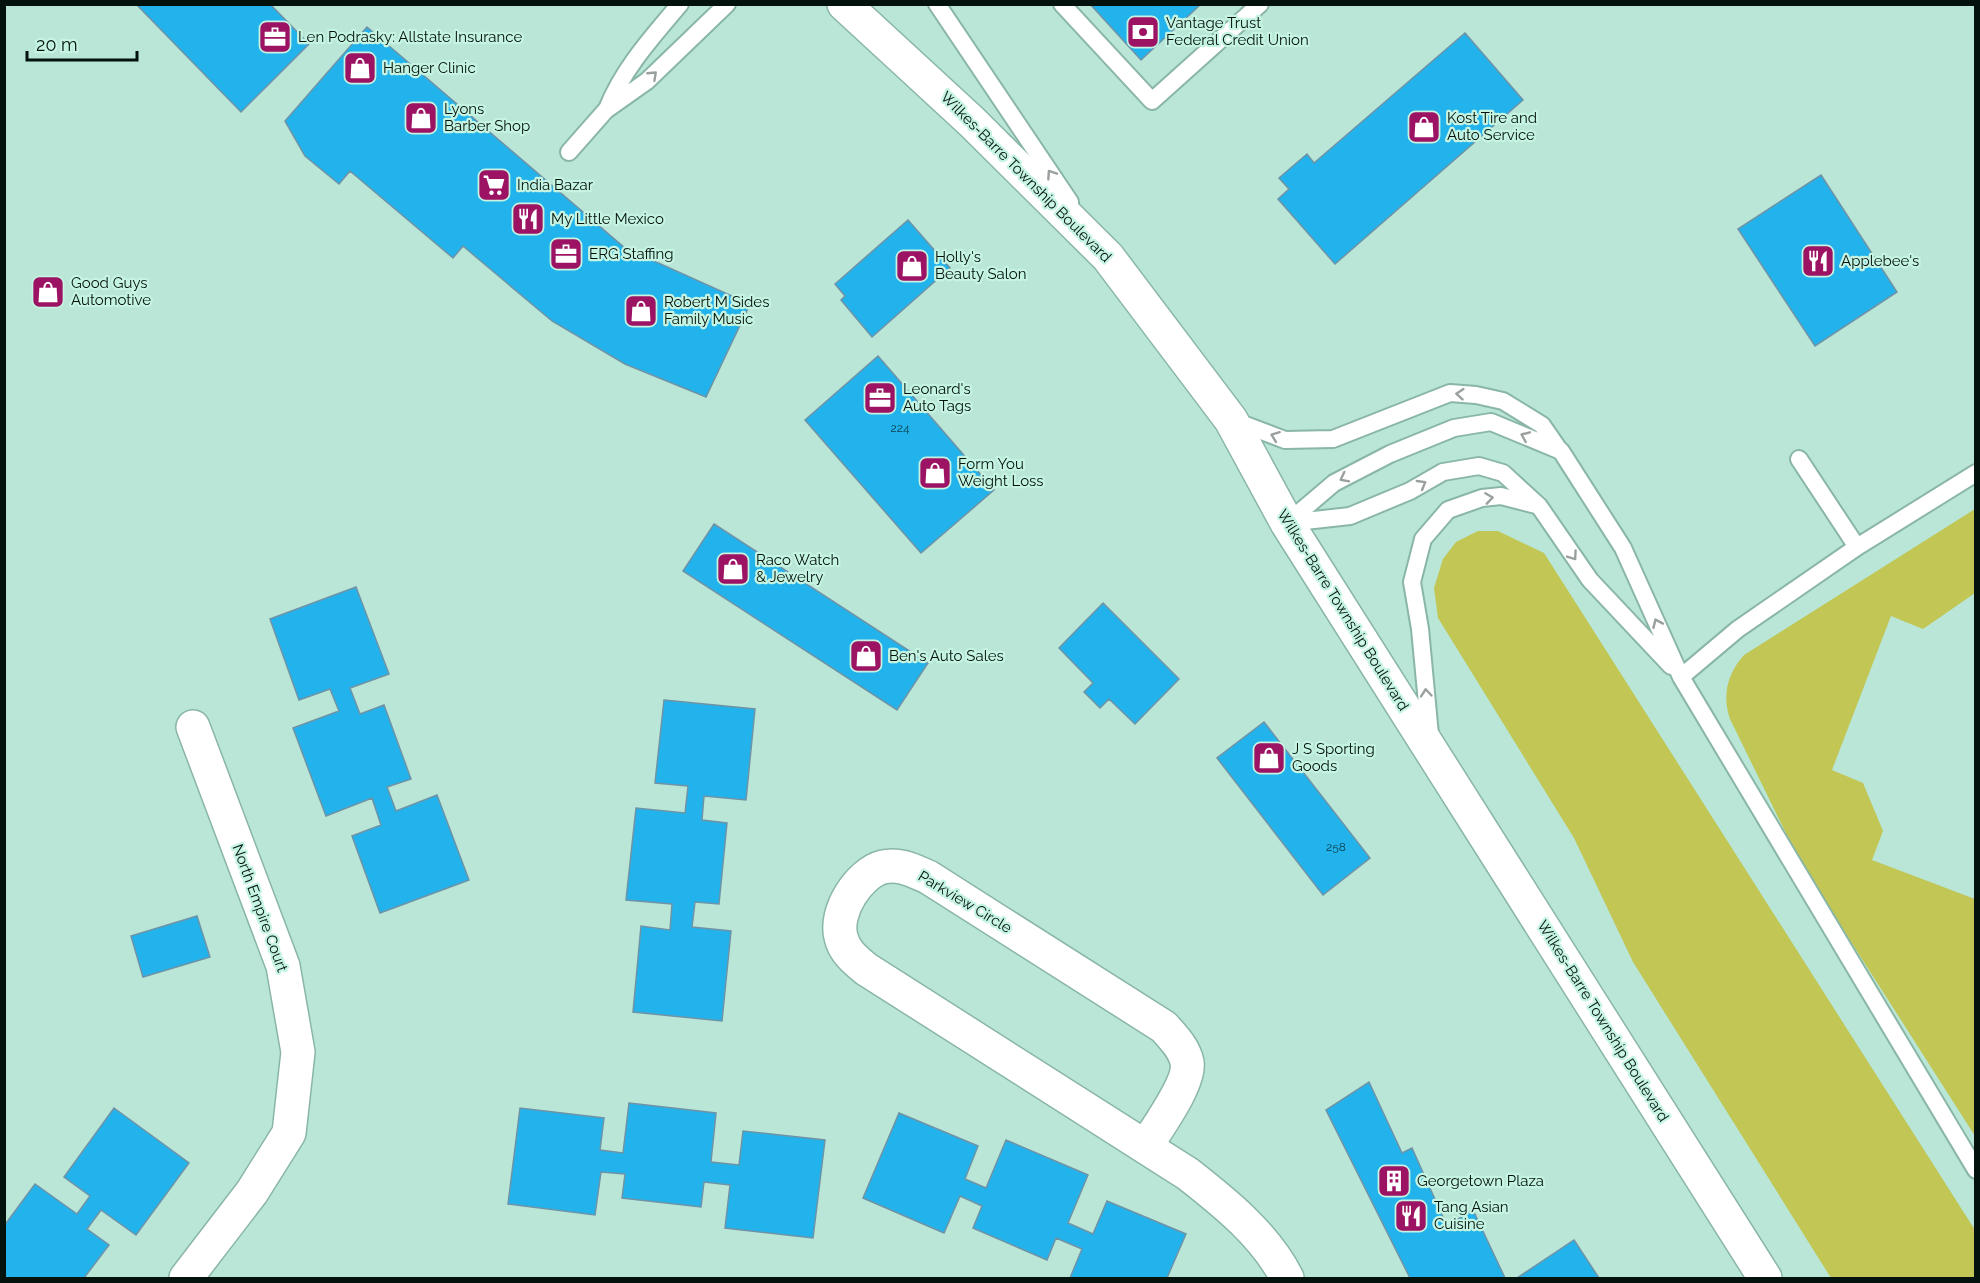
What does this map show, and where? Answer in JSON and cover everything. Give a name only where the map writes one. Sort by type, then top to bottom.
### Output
[{"type":"street","name":"Wilkes-Barre Township Boulevard","points":[[844,4],[972,122],[1108,257],[1231,420],[1287,523],[1765,1278]]},
{"type":"street","name":"North Empire Court","points":[[186,1278],[252,1191],[289,1133],[298,1052],[283,966],[193,727]]},
{"type":"street","name":"Parkview Circle","points":[[1146,1146],[1181,1089],[1188,1064],[1180,1046],[1164,1027],[928,877],[905,867],[884,867],[864,877],[841,913],[840,936],[850,955],[876,975],[1188,1174],[1227,1204],[1257,1235],[1287,1278]]},
{"type":"lane","points":[[606,110],[614,91],[640,51],[680,4]]},
{"type":"lane","points":[[569,152],[606,110],[646,81],[727,4]]},
{"type":"lane","points":[[936,4],[1108,257]]},
{"type":"lane","points":[[1062,4],[1152,101],[1260,4]]},
{"type":"lane","points":[[1231,420],[1286,440],[1333,439],[1449,393],[1503,401],[1542,425],[1623,548],[1681,677],[1976,1170]]},
{"type":"lane","points":[[1287,523],[1334,483],[1389,454],[1454,428],[1491,422],[1561,451]]},
{"type":"lane","points":[[1799,459],[1857,547]]},
{"type":"lane","points":[[1287,523],[1350,516],[1410,491],[1443,472],[1479,466],[1503,473],[1539,506],[1590,580],[1681,677]]},
{"type":"lane","points":[[1681,677],[1738,629],[1857,547],[1976,473]]},
{"type":"lane","points":[[1431,751],[1420,629],[1412,582],[1423,539],[1448,510],[1482,498],[1501,496],[1539,506]]},
{"type":"green space","points":[[1975,509],[1975,593],[1923,629],[1891,616],[1832,770],[1863,783],[1883,831],[1872,860],[1975,899],[1975,1136],[1800,862],[1730,719],[1726,694],[1730,678],[1744,655]]},
{"type":"green space","points":[[1478,531],[1498,531],[1544,553],[1975,1230],[1975,1278],[1831,1278],[1633,962],[1574,838],[1438,618],[1434,588],[1443,559],[1456,542]]},
{"type":"building","points":[[136,4],[270,4],[309,44],[241,112]]},
{"type":"building","name":"Vantage Trust Federal Credit Union","points":[[1090,4],[1201,4],[1141,60]]},
{"type":"building","points":[[367,27],[625,248],[750,304],[706,397],[625,364],[552,321],[463,246],[453,258],[350,171],[339,184],[305,156],[285,121]]},
{"type":"building","name":"Kost Tire and Auto Service","points":[[1465,33],[1523,100],[1335,264],[1278,199],[1289,189],[1279,178],[1307,154],[1314,163]]},
{"type":"building","name":"Applebee's","points":[[1821,175],[1897,292],[1815,346],[1738,229]]},
{"type":"building","points":[[908,220],[950,268],[872,337],[841,300],[845,296],[835,284]]},
{"type":"building","points":[[878,356],[994,490],[921,553],[805,420]]},
{"type":"building","points":[[714,524],[928,663],[897,710],[683,571]]},
{"type":"building","points":[[356,587],[389,674],[350,688],[360,714],[384,705],[411,779],[387,787],[396,811],[437,795],[469,880],[380,913],[352,836],[381,825],[372,798],[326,816],[293,728],[339,711],[330,689],[299,700],[270,619]]},
{"type":"building","points":[[1103,603],[1179,679],[1135,724],[1109,699],[1100,708],[1084,692],[1093,683],[1059,648]]},
{"type":"building","points":[[664,700],[755,709],[746,800],[704,796],[702,820],[727,823],[719,904],[695,902],[692,927],[731,931],[722,1021],[633,1012],[641,926],[670,930],[672,904],[626,900],[636,808],[685,813],[688,786],[655,783]]},
{"type":"building","points":[[1264,722],[1370,858],[1323,895],[1217,758]]},
{"type":"building","points":[[197,916],[210,957],[143,977],[131,936]]},
{"type":"building","name":"Georgetown Plaza","points":[[1369,1082],[1402,1153],[1412,1148],[1447,1226],[1473,1210],[1505,1278],[1410,1278],[1326,1110]]},
{"type":"building","points":[[629,1103],[716,1113],[711,1162],[739,1165],[743,1131],[825,1140],[813,1238],[725,1228],[730,1185],[704,1182],[701,1207],[622,1198],[625,1174],[601,1172],[595,1215],[508,1204],[520,1108],[604,1118],[600,1150],[623,1153]]},
{"type":"building","points":[[114,1108],[189,1163],[136,1235],[101,1210],[87,1229],[109,1245],[84,1278],[7,1278],[4,1276],[4,1226],[35,1184],[77,1214],[90,1196],[64,1177]]},
{"type":"building","points":[[899,1113],[978,1146],[965,1179],[986,1188],[1006,1140],[1088,1175],[1068,1223],[1093,1234],[1107,1201],[1186,1234],[1167,1278],[1070,1278],[1082,1249],[1056,1238],[1047,1260],[973,1228],[982,1206],[960,1196],[944,1233],[863,1198]]},
{"type":"building","points":[[1574,1240],[1599,1278],[1517,1278]]},
{"type":"place","name":"Vantage Trust Federal Credit Union","points":[[1143,32]]},
{"type":"place","name":"Len Podrasky: Allstate Insurance","points":[[275,37]]},
{"type":"place","name":"Hanger Clinic","points":[[360,68]]},
{"type":"place","name":"Lyons Barber Shop","points":[[421,118]]},
{"type":"place","name":"Kost Tire and Auto Service","points":[[1424,127]]},
{"type":"place","name":"India Bazar","points":[[494,185]]},
{"type":"place","name":"My Little Mexico","points":[[528,219]]},
{"type":"place","name":"ERG Staffing","points":[[566,254]]},
{"type":"place","name":"Applebee's","points":[[1818,261]]},
{"type":"place","name":"Holly's Beauty Salon","points":[[912,266]]},
{"type":"place","name":"Good Guys Automotive","points":[[48,292]]},
{"type":"place","name":"Robert M Sides Family Music","points":[[641,311]]},
{"type":"place","name":"Leonard's Auto Tags","points":[[880,398]]},
{"type":"place","name":"Form You Weight Loss","points":[[935,473]]},
{"type":"place","name":"Raco Watch & Jewelry","points":[[733,569]]},
{"type":"place","name":"Ben's Auto Sales","points":[[866,656]]},
{"type":"place","name":"J S Sporting Goods","points":[[1269,758]]},
{"type":"place","name":"Georgetown Plaza","points":[[1394,1181]]},
{"type":"place","name":"Tang Asian Cuisine","points":[[1411,1216]]}]
